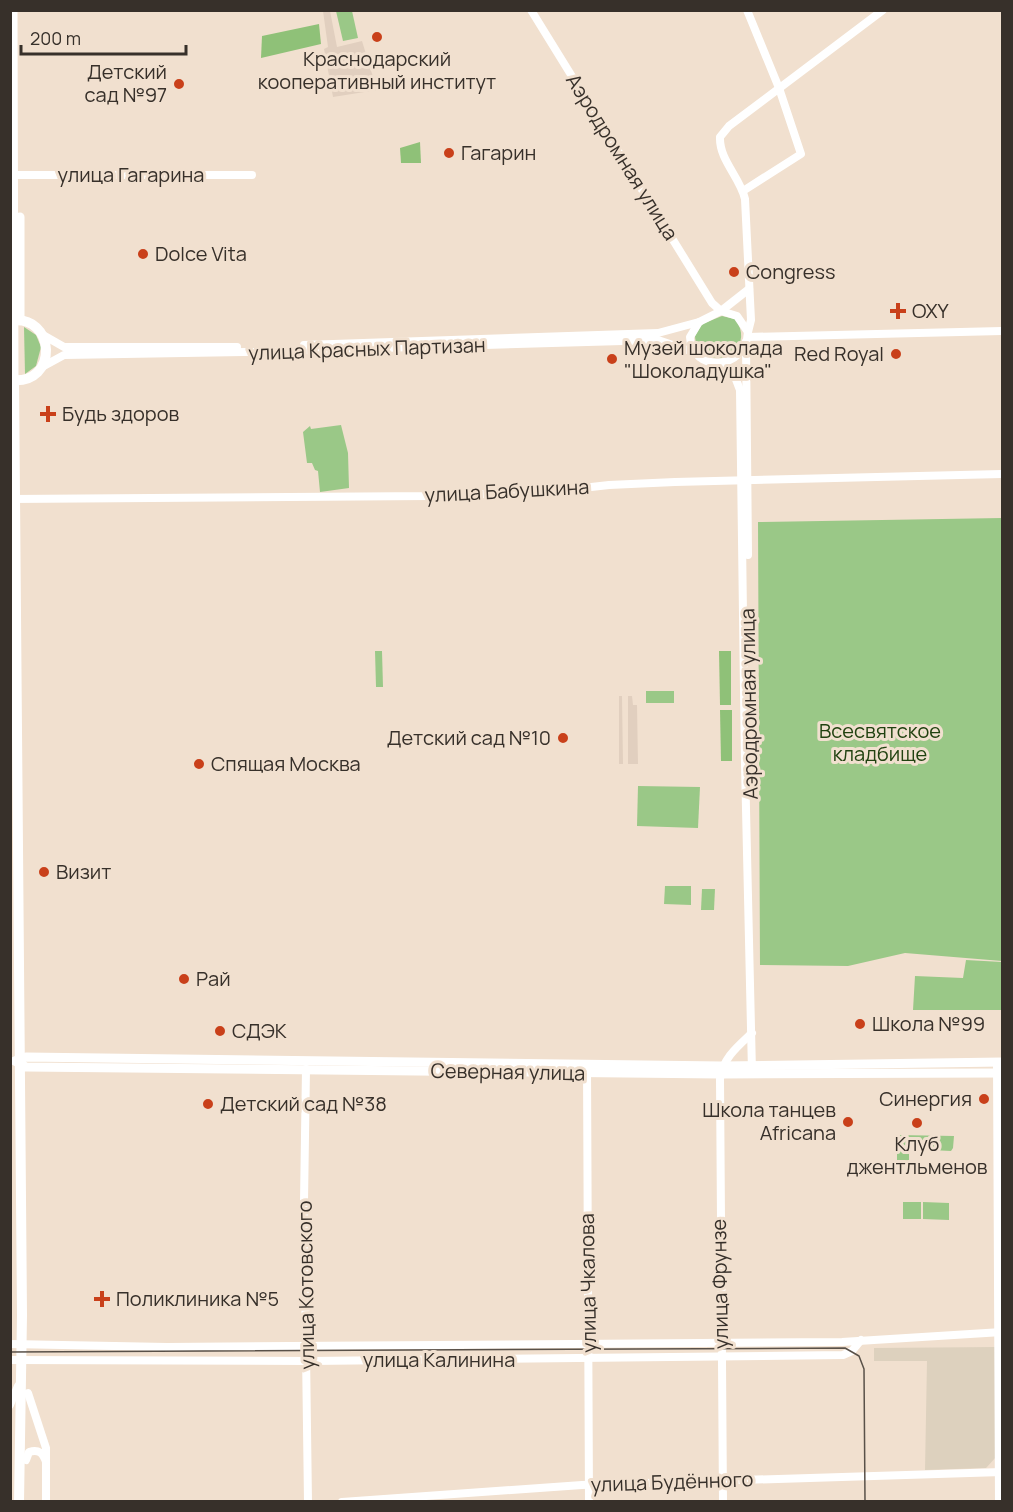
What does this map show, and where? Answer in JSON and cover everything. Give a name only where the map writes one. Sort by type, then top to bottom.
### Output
[{"type":"highway","points":[[15,321],[33,325],[43,335],[47,350],[41,369],[33,376],[15,380],[21,1377],[15,1427],[20,1502]]},
{"type":"highway","points":[[20,1359],[28,1393],[26,1491],[20,1502]]},
{"type":"main road","points":[[14,10],[15,380]]},
{"type":"main road","points":[[15,175],[19,10]]},
{"type":"main road","name":"Северная улица","points":[[20,1061],[721,1070],[1000,1062]]},
{"type":"main road","name":"Северная улица","points":[[20,1061],[306,1069],[379,1065]]},
{"type":"main road","name":"Северная улица","points":[[754,1068],[1000,1073]]},
{"type":"street","name":"Аэродромная улица","points":[[531,10],[712,303],[720,311]]},
{"type":"street","points":[[747,10],[779,88],[801,154],[743,191],[722,150],[720,137],[729,126],[779,88],[883,10]]},
{"type":"street","name":"улица Гагарина","points":[[15,175],[252,175]]},
{"type":"street","name":"Аэродромная улица","points":[[743,191],[751,320],[747,337],[745,482],[754,1068]]},
{"type":"street","points":[[720,311],[737,316],[747,337],[743,350],[731,360],[718,363],[708,361],[696,353],[690,337],[699,322],[708,315],[720,311],[749,289]]},
{"type":"street","points":[[708,315],[712,303]]},
{"type":"street","name":"улица Красных Партизан","points":[[43,335],[64,346],[253,347],[658,333],[699,322]]},
{"type":"street","points":[[747,337],[1002,331]]},
{"type":"street","name":"улица Красных Партизан","points":[[41,369],[64,355],[658,340],[696,353]]},
{"type":"street","name":"Аэродромная улица","points":[[708,361],[731,374],[740,385],[745,482],[754,1068]]},
{"type":"street","name":"улица Бабушкина","points":[[16,499],[430,496],[547,492],[609,485],[1002,474]]},
{"type":"street","points":[[721,1070],[729,1054],[752,1033]]},
{"type":"street","points":[[999,1502],[1001,1472],[1000,1062]]},
{"type":"street","name":"улица Котовского","points":[[306,1069],[304,1202],[308,1502]]},
{"type":"street","name":"улица Чкалова","points":[[587,1069],[589,1502]]},
{"type":"street","name":"улица Фрунзе","points":[[721,1070],[723,1502]]},
{"type":"street","points":[[1002,1315],[1000,1332],[1002,1419]]},
{"type":"street","name":"улица Калинина","points":[[20,1344],[721,1343],[861,1340],[1000,1332]]},
{"type":"street","name":"улица Калинина","points":[[20,1359],[307,1361],[843,1355],[852,1351],[861,1340]]},
{"type":"street","points":[[10,1405],[21,1377]]},
{"type":"street","points":[[28,1393],[45,1440],[46,1502]]},
{"type":"street","points":[[26,1460],[29,1452],[38,1451],[42,1453],[46,1465]]},
{"type":"street","name":"улица Будённого","points":[[342,1502],[589,1484],[1001,1472]]},
{"type":"shaded area","points":[[323,11],[330,11],[337,47],[362,41],[377,90],[333,97],[324,49],[328,47]]},
{"type":"shaded area","points":[[619,696],[622,696],[623,764],[619,764]]},
{"type":"shaded area","points":[[628,696],[632,696],[633,705],[637,705],[638,764],[628,764]]},
{"type":"shaded area","points":[[995,1347],[996,1457],[986,1468],[925,1470],[927,1361],[874,1361],[874,1348]]},
{"type":"green space","points":[[336,11],[352,11],[358,38],[343,41]]},
{"type":"green space","points":[[319,24],[321,44],[261,58],[262,36]]},
{"type":"green space","points":[[420,142],[421,163],[401,163],[400,148]]},
{"type":"green space","points":[[722,316],[735,319],[741,332],[739,346],[733,354],[727,356],[720,358],[708,356],[699,349],[695,336],[702,324]]},
{"type":"green space","points":[[24,327],[36,335],[41,347],[36,366],[25,374]]},
{"type":"green space","points":[[341,425],[348,453],[349,488],[320,492],[318,471],[312,463],[307,463],[303,432],[310,426],[311,429]]},
{"type":"green space","name":"Всесвятское кладбище","points":[[1002,518],[1002,961],[905,953],[848,966],[760,965],[758,522]]},
{"type":"green space","points":[[375,651],[382,651],[383,687],[376,687]]},
{"type":"green space","points":[[719,651],[731,651],[731,705],[720,705]]},
{"type":"green space","points":[[646,691],[674,691],[674,703],[646,703]]},
{"type":"green space","points":[[720,710],[732,710],[732,761],[721,761]]},
{"type":"green space","points":[[638,786],[700,787],[698,828],[637,826]]},
{"type":"green space","points":[[665,886],[691,886],[691,905],[664,904]]},
{"type":"green space","points":[[702,889],[715,889],[714,910],[701,910]]},
{"type":"green space","points":[[966,960],[1002,962],[1002,1010],[913,1010],[915,976],[963,978]]},
{"type":"green space","points":[[897,1135],[954,1136],[953,1148],[951,1151],[909,1149],[909,1164],[897,1164]]},
{"type":"green space","points":[[903,1202],[921,1202],[921,1219],[903,1219]]},
{"type":"green space","points":[[923,1202],[949,1203],[949,1220],[923,1219]]},
{"type":"tram line","points":[[10,1352],[845,1348],[859,1356],[864,1369],[865,1502]]},
{"type":"place","name":"Краснодарский кооперативный институт","points":[[377,37]]},
{"type":"place","name":"Детский сад №97","points":[[179,84]]},
{"type":"place","name":"Гагарин","points":[[449,153]]},
{"type":"place","name":"Dolce Vita","points":[[143,254]]},
{"type":"place","name":"Congress","points":[[734,272]]},
{"type":"place","name":"OXY","points":[[898,311]]},
{"type":"place","name":"Red Royal","points":[[896,354]]},
{"type":"place","name":"Музей шоколада \"Шоколадушка\"","points":[[612,359]]},
{"type":"place","name":"Будь здоров","points":[[48,414]]},
{"type":"place","name":"Детский сад №10","points":[[563,738]]},
{"type":"place","name":"Спящая Москва","points":[[199,764]]},
{"type":"place","name":"Визит","points":[[44,872]]},
{"type":"place","name":"Рай","points":[[184,979]]},
{"type":"place","name":"Школа №99","points":[[860,1024]]},
{"type":"place","name":"СДЭК","points":[[220,1031]]},
{"type":"place","name":"Синергия","points":[[984,1099]]},
{"type":"place","name":"Детский сад №38","points":[[208,1104]]},
{"type":"place","name":"Школа танцев Africana","points":[[848,1122]]},
{"type":"place","name":"Клуб джентльменов","points":[[917,1123]]},
{"type":"place","name":"Поликлиника №5","points":[[102,1299]]}]
